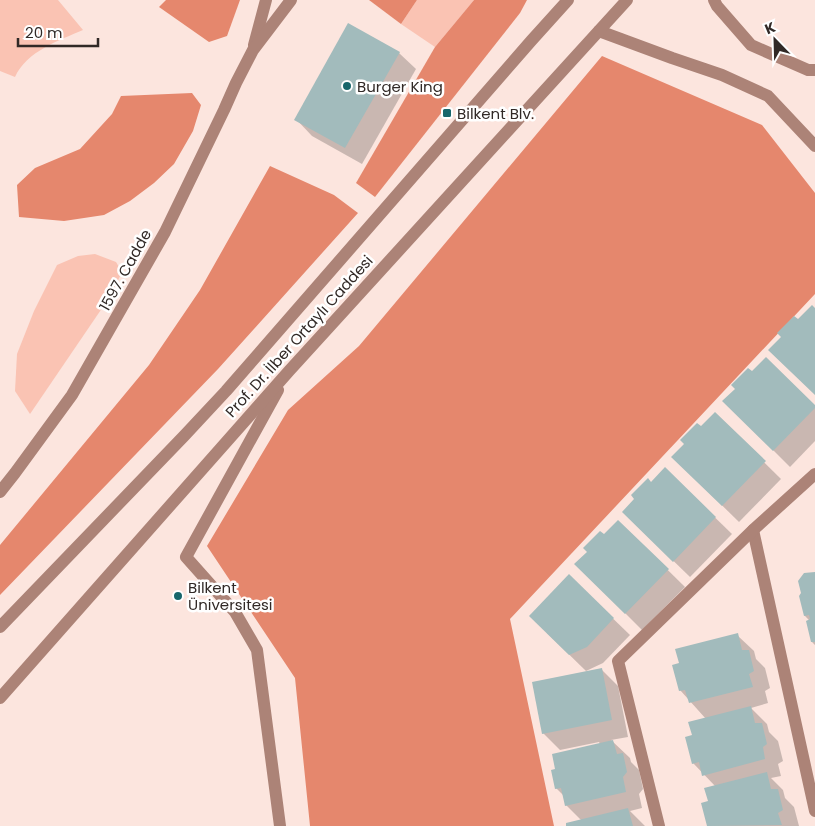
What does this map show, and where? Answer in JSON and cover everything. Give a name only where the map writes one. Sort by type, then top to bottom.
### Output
[{"type":"street","name":"1597. Cadde","points":[[253,50],[266,0]]},
{"type":"street","name":"1597. Cadde","points":[[0,492],[72,396],[165,232],[253,50],[291,0]]},
{"type":"street","points":[[551,19],[556,0]]},
{"type":"street","name":"Prof. Dr. İlber Ortaylı Caddesi","points":[[0,627],[226,391],[568,0]]},
{"type":"street","name":"Prof. Dr. İlber Ortaylı Caddesi","points":[[0,698],[288,371],[627,0]]},
{"type":"street","points":[[714,0],[750,44],[808,70],[815,70]]},
{"type":"street","points":[[600,31],[722,75],[768,96],[815,146]]},
{"type":"street","points":[[280,826],[257,650],[235,612],[186,557],[288,371]]},
{"type":"street","points":[[659,826],[618,661],[753,530],[815,474]]},
{"type":"street","points":[[753,530],[815,812]]},
{"type":"shaded area","points":[[0,0],[58,0],[83,30],[35,54],[20,68],[15,77],[0,71]]},
{"type":"shaded area","points":[[166,0],[240,0],[227,36],[209,42],[159,7]]},
{"type":"shaded area","points":[[369,0],[417,0],[401,24]]},
{"type":"shaded area","points":[[417,0],[474,0],[435,47],[401,24]]},
{"type":"shaded area","points":[[474,0],[527,0],[520,13],[375,197],[356,183],[435,47]]},
{"type":"shaded area","points":[[602,56],[762,125],[815,193],[815,294],[510,619],[554,826],[310,826],[295,678],[207,546],[288,410],[359,346]]},
{"type":"shaded area","points":[[192,93],[201,105],[193,131],[174,164],[154,183],[130,201],[104,215],[64,221],[19,217],[17,185],[35,168],[80,149],[112,114],[121,96]]},
{"type":"shaded area","points":[[270,166],[334,195],[358,213],[218,369],[0,595],[0,545],[149,365],[200,290]]},
{"type":"shaded area","points":[[95,254],[116,262],[122,272],[111,295],[30,414],[15,391],[17,354],[34,311],[57,265],[78,256]]},
{"type":"building","name":"Burger King","points":[[348,23],[400,52],[345,148],[294,120]]},
{"type":"building","points":[[812,305],[815,308],[815,395],[768,350],[781,337],[777,333],[794,316],[798,319]]},
{"type":"building","points":[[766,357],[815,405],[815,408],[773,451],[722,401],[735,389],[731,385],[748,368],[752,371]]},
{"type":"building","points":[[715,412],[766,461],[722,506],[671,457],[684,444],[680,440],[697,423],[701,426]]},
{"type":"building","points":[[665,467],[716,517],[673,562],[622,512],[634,499],[631,495],[648,478],[651,482]]},
{"type":"building","points":[[618,520],[669,569],[625,614],[574,564],[587,552],[583,548],[600,531],[604,534]]},
{"type":"building","points":[[815,572],[815,642],[811,642],[806,621],[810,619],[809,615],[804,616],[799,596],[801,593],[798,581],[804,573]]},
{"type":"building","points":[[569,574],[614,618],[587,647],[569,655],[529,616]]},
{"type":"building","points":[[738,633],[742,650],[749,650],[754,671],[749,674],[753,687],[689,703],[685,690],[679,691],[672,665],[679,663],[675,649]]},
{"type":"building","points":[[602,668],[612,720],[542,734],[532,682]]},
{"type":"building","points":[[751,706],[755,723],[762,723],[767,744],[763,747],[765,759],[702,776],[699,762],[692,764],[685,737],[692,735],[688,722]]},
{"type":"building","points":[[613,740],[617,754],[623,753],[627,772],[623,777],[626,792],[565,806],[561,788],[555,789],[551,770],[555,769],[552,754]]},
{"type":"building","points":[[767,772],[771,789],[778,789],[783,810],[778,813],[782,825],[707,826],[701,803],[708,801],[704,788]]},
{"type":"building","points":[[628,808],[633,826],[566,826],[566,823]]},
{"type":"place","name":"Burger King","points":[[347,86]]},
{"type":"place","name":"Bilkent Blv.","points":[[447,113]]},
{"type":"place","name":"Bilkent Üniversitesi","points":[[178,596]]}]
